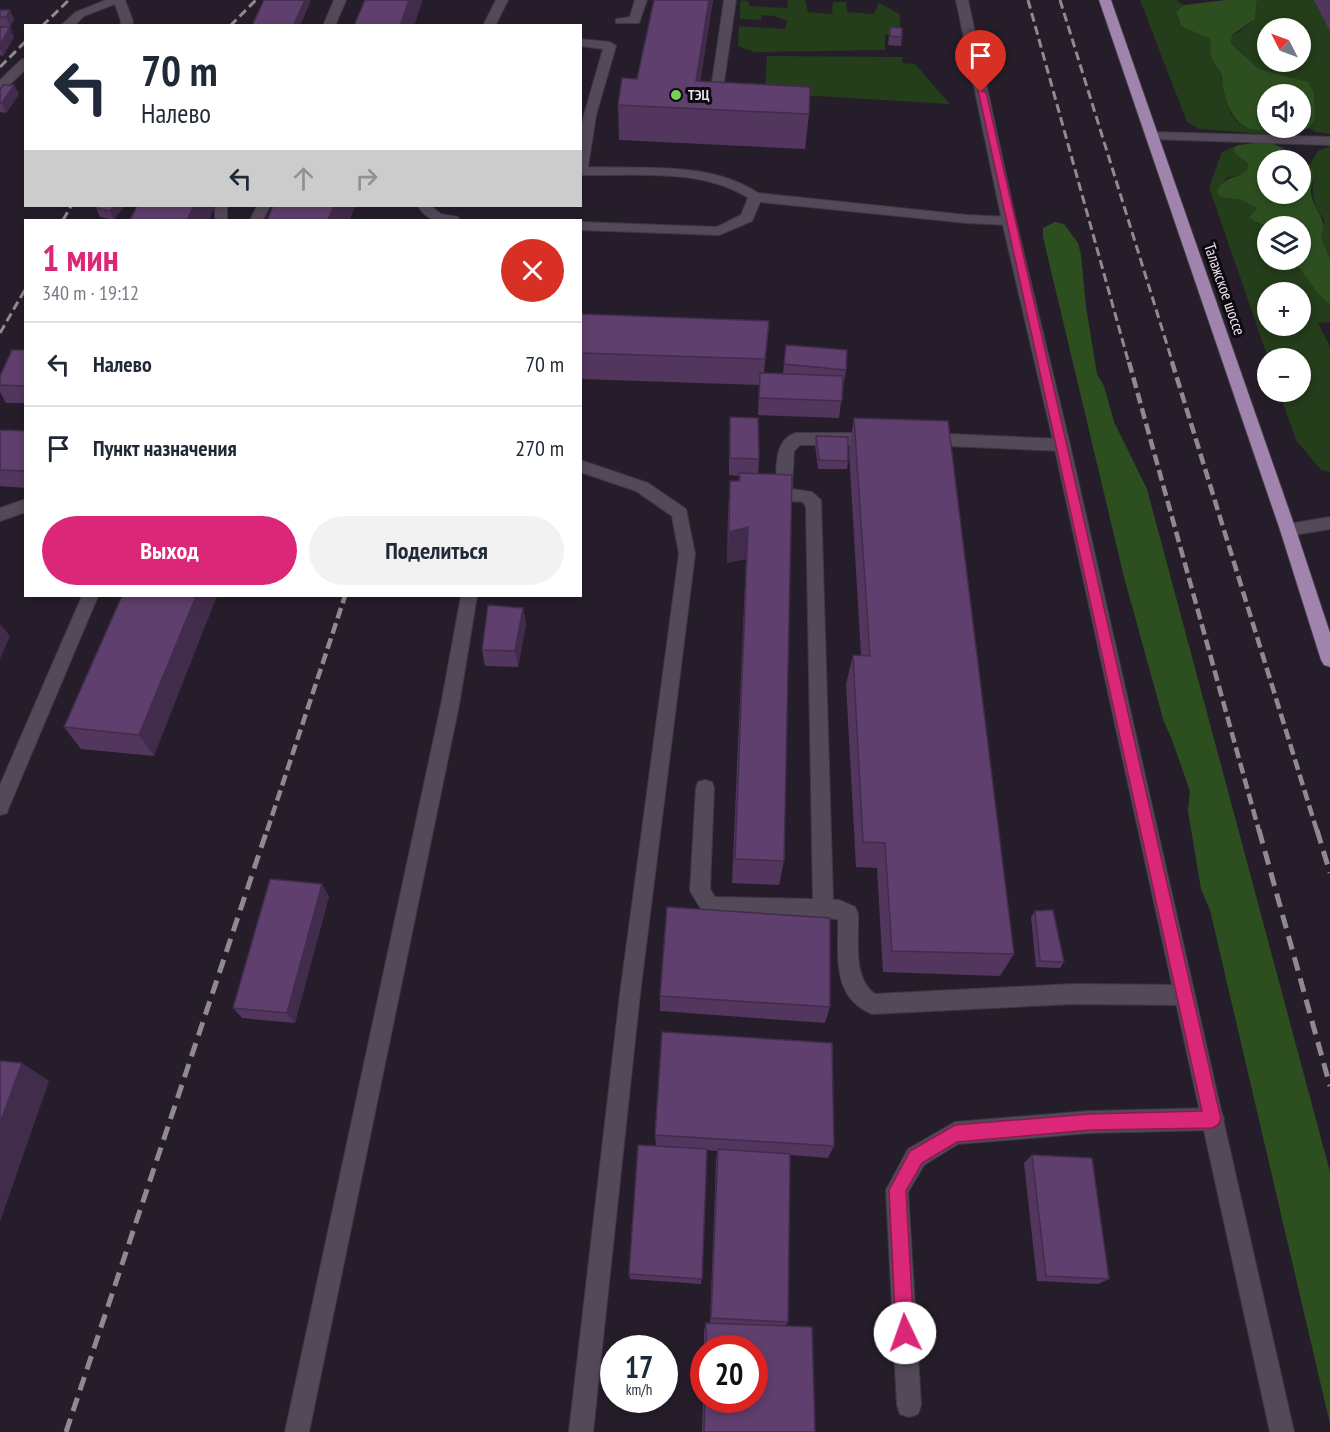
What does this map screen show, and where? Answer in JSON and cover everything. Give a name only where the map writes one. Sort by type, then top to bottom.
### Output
[{"type":"main road","name":"Талажское шоссе","points":[[1105,0],[1288,530],[1330,660]]},
{"type":"street","points":[[68,24],[80,14],[118,0],[126,24]]},
{"type":"street","points":[[330,24],[340,0]]},
{"type":"street","points":[[490,24],[502,0]]},
{"type":"street","points":[[620,21],[635,21],[641,0]]},
{"type":"street","points":[[730,0],[716,96],[725,103],[734,105]]},
{"type":"street","points":[[962,0],[1009,221],[1062,445],[1282,1432]]},
{"type":"street","points":[[582,42],[610,46],[590,115],[582,165]]},
{"type":"street","points":[[0,87],[24,64]]},
{"type":"street","points":[[1153,136],[1330,141]]},
{"type":"street","points":[[582,171],[699,174],[737,185],[755,197],[967,219],[1009,221]]},
{"type":"street","points":[[582,226],[719,231],[747,218],[755,197]]},
{"type":"street","points":[[425,207],[428,213],[437,219]]},
{"type":"street","points":[[784,493],[786,449],[796,440],[890,439]]},
{"type":"street","points":[[914,439],[1062,445]]},
{"type":"street","points":[[581,1432],[630,994],[687,554],[680,513],[642,488],[582,467]]},
{"type":"street","points":[[754,492],[784,493],[806,496],[813,500],[823,910]]},
{"type":"street","points":[[0,515],[24,506]]},
{"type":"street","points":[[1288,530],[1330,523]]},
{"type":"street","points":[[0,807],[90,597]]},
{"type":"street","points":[[297,1432],[450,705],[469,597]]},
{"type":"street","points":[[705,788],[700,891],[708,903],[716,907],[839,909],[848,914],[850,980],[859,995],[872,1004],[1073,994],[1184,995]]},
{"type":"street","points":[[909,1405],[897,1190],[916,1157],[955,1134],[1090,1122],[1212,1119]]},
{"type":"green space","points":[[742,0],[749,2],[749,6],[787,8],[788,0],[805,0],[808,12],[832,14],[833,2],[846,2],[847,12],[874,14],[879,3],[900,14],[900,35],[885,35],[885,50],[754,52],[738,46],[739,26],[785,29],[787,21],[775,16],[762,15],[761,20],[740,19]]},
{"type":"green space","points":[[1140,0],[1176,0],[1184,5],[1176,12],[1179,22],[1209,38],[1212,43],[1211,58],[1220,72],[1231,114],[1243,126],[1257,130],[1257,133],[1199,129],[1187,122]]},
{"type":"green space","points":[[1226,0],[1257,0],[1255,19],[1232,35],[1231,44],[1257,67],[1257,72],[1270,72],[1309,84],[1257,84],[1257,130],[1250,129],[1242,124],[1235,118],[1226,99],[1221,75],[1211,57],[1209,38],[1181,26],[1176,12],[1184,5]]},
{"type":"green space","points":[[1257,0],[1330,0],[1330,134],[1311,129],[1315,120],[1311,84],[1302,84],[1299,80],[1270,72],[1311,72],[1311,18],[1257,18],[1257,67],[1231,45],[1232,35],[1255,19]]},
{"type":"green space","points":[[767,56],[903,57],[902,63],[915,64],[950,104],[765,93]]},
{"type":"green space","points":[[1311,88],[1314,93],[1315,120],[1311,125]]},
{"type":"green space","points":[[1268,142],[1287,150],[1257,150],[1257,204],[1311,204],[1311,193],[1322,219],[1321,237],[1330,259],[1330,304],[1319,294],[1301,270],[1311,270],[1311,216],[1257,216],[1257,222],[1249,217],[1257,208],[1241,200],[1220,197],[1217,191],[1221,185],[1248,169],[1248,163],[1235,154],[1233,149],[1238,145]]},
{"type":"green space","points":[[1238,145],[1233,149],[1235,154],[1248,163],[1248,169],[1243,174],[1226,178],[1220,197],[1241,200],[1257,208],[1253,212],[1257,223],[1257,270],[1301,270],[1310,282],[1257,282],[1257,326],[1209,187],[1222,152]]},
{"type":"green space","points":[[1330,146],[1330,259],[1321,237],[1324,219],[1313,197],[1311,162],[1318,151]]},
{"type":"green space","points":[[1311,168],[1313,175],[1311,193]]},
{"type":"green space","points":[[1055,222],[1064,224],[1078,243],[1097,374],[1104,386],[1114,422],[1147,489],[1330,1172],[1330,1424],[1210,910],[1201,889],[1188,811],[1190,791],[1164,722],[1124,577],[1043,237],[1043,228]]},
{"type":"green space","points":[[1311,283],[1330,304],[1330,322],[1318,323],[1330,347],[1330,472],[1321,470],[1296,440],[1283,402],[1311,402],[1311,348],[1265,348],[1260,336],[1311,336]]},
{"type":"building","points":[[264,0],[305,0],[294,24],[253,24]]},
{"type":"building","points":[[365,0],[409,0],[401,24],[355,24]]},
{"type":"building","points":[[654,0],[709,0],[696,81],[810,87],[809,114],[618,105],[622,78],[637,79]]},
{"type":"building","points":[[0,10],[10,10],[6,17],[0,17]]},
{"type":"building","points":[[10,27],[0,45],[0,29]]},
{"type":"building","points":[[890,27],[902,28],[902,37],[890,36]]},
{"type":"building","points":[[3,85],[14,85],[0,103],[0,90]]},
{"type":"building","points":[[97,207],[113,207],[110,211]]},
{"type":"building","points":[[136,207],[194,207],[188,219],[130,219]]},
{"type":"building","points":[[273,207],[334,207],[328,219],[267,219]]},
{"type":"building","points":[[582,314],[769,321],[765,359],[582,353]]},
{"type":"building","points":[[786,345],[847,350],[846,370],[784,364]]},
{"type":"building","points":[[12,350],[24,350],[24,386],[0,385],[0,376]]},
{"type":"building","points":[[760,373],[843,376],[842,401],[759,398]]},
{"type":"building","points":[[730,417],[758,418],[759,459],[730,458]]},
{"type":"building","points":[[854,418],[948,421],[1014,954],[892,951],[885,843],[863,842],[853,655],[870,656]]},
{"type":"building","points":[[0,430],[24,431],[24,471],[0,470]]},
{"type":"building","points":[[816,436],[848,437],[848,461],[819,460]]},
{"type":"building","points":[[739,473],[792,475],[784,861],[735,859],[748,527],[729,532],[730,481],[740,481]]},
{"type":"building","points":[[122,597],[196,597],[139,735],[64,727]]},
{"type":"building","points":[[488,605],[523,608],[515,651],[482,650]]},
{"type":"building","points":[[270,879],[322,884],[287,1013],[233,1008]]},
{"type":"building","points":[[667,907],[830,918],[830,1007],[660,996]]},
{"type":"building","points":[[1053,910],[1064,962],[1040,961],[1035,911]]},
{"type":"building","points":[[662,1032],[832,1043],[834,1146],[655,1135]]},
{"type":"building","points":[[0,1061],[22,1063],[0,1123]]},
{"type":"building","points":[[638,1145],[707,1149],[702,1279],[629,1274]]},
{"type":"building","points":[[718,1149],[790,1154],[788,1322],[711,1318]]},
{"type":"building","points":[[1032,1155],[1092,1158],[1109,1279],[1046,1276]]},
{"type":"building","points":[[706,1323],[812,1327],[815,1432],[704,1432],[705,1413],[768,1413],[768,1335],[706,1335]]},
{"type":"railway","points":[[44,24],[69,0]]},
{"type":"railway","points":[[232,24],[256,0]]},
{"type":"railway","points":[[1028,0],[1129,364]]},
{"type":"railway","points":[[1060,0],[1173,364]]},
{"type":"railway","points":[[0,67],[24,43]]},
{"type":"railway","points":[[64,219],[70,207]]},
{"type":"railway","points":[[0,333],[24,291]]},
{"type":"railway","points":[[1129,362],[1259,831]]},
{"type":"railway","points":[[1172,362],[1317,831]]},
{"type":"railway","points":[[267,831],[345,597]]},
{"type":"railway","points":[[66,1432],[267,830]]},
{"type":"railway","points":[[1259,830],[1330,1086]]},
{"type":"railway","points":[[1317,830],[1330,873]]},
{"type":"place","name":"ТЭЦ","points":[[676,95]]},
{"type":"route","points":[[905,1333],[897,1190],[916,1157],[955,1134],[1090,1122],[1212,1119],[981,92]]}]
